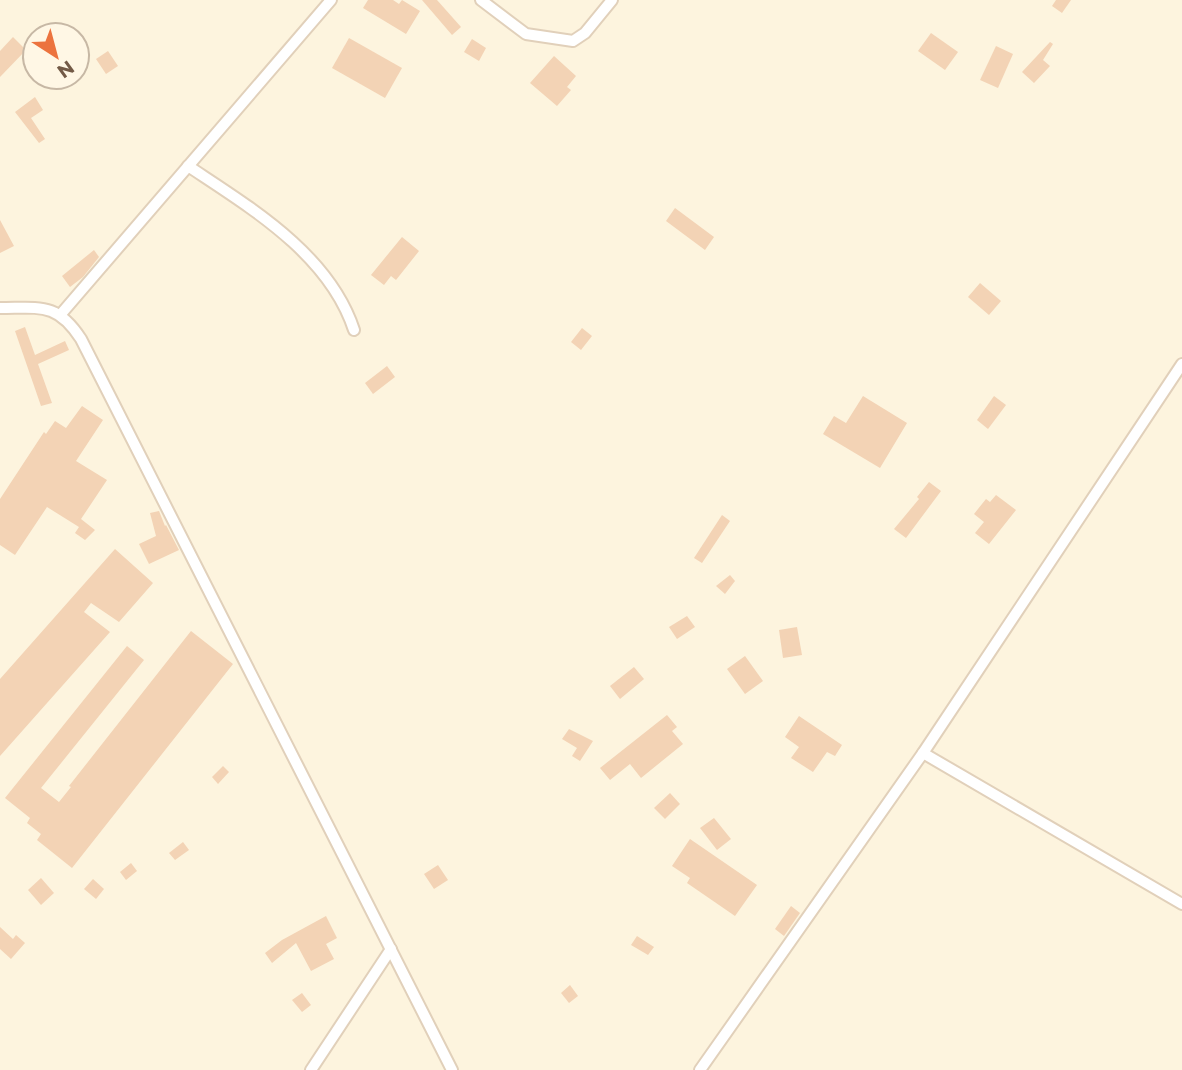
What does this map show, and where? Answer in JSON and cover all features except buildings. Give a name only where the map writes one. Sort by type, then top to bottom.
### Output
[{"type":"street","points":[[61,314],[331,0]]},
{"type":"street","points":[[481,0],[526,34],[573,41],[585,33],[612,0]]},
{"type":"street","points":[[188,166],[246,205],[302,250],[339,296],[348,310],[354,330]]},
{"type":"street","points":[[0,308],[34,308],[61,314],[81,339],[452,1070]]},
{"type":"street","points":[[700,1070],[923,753],[1182,365]]},
{"type":"street","points":[[923,753],[1182,904]]},
{"type":"street","points":[[311,1070],[391,949]]}]
